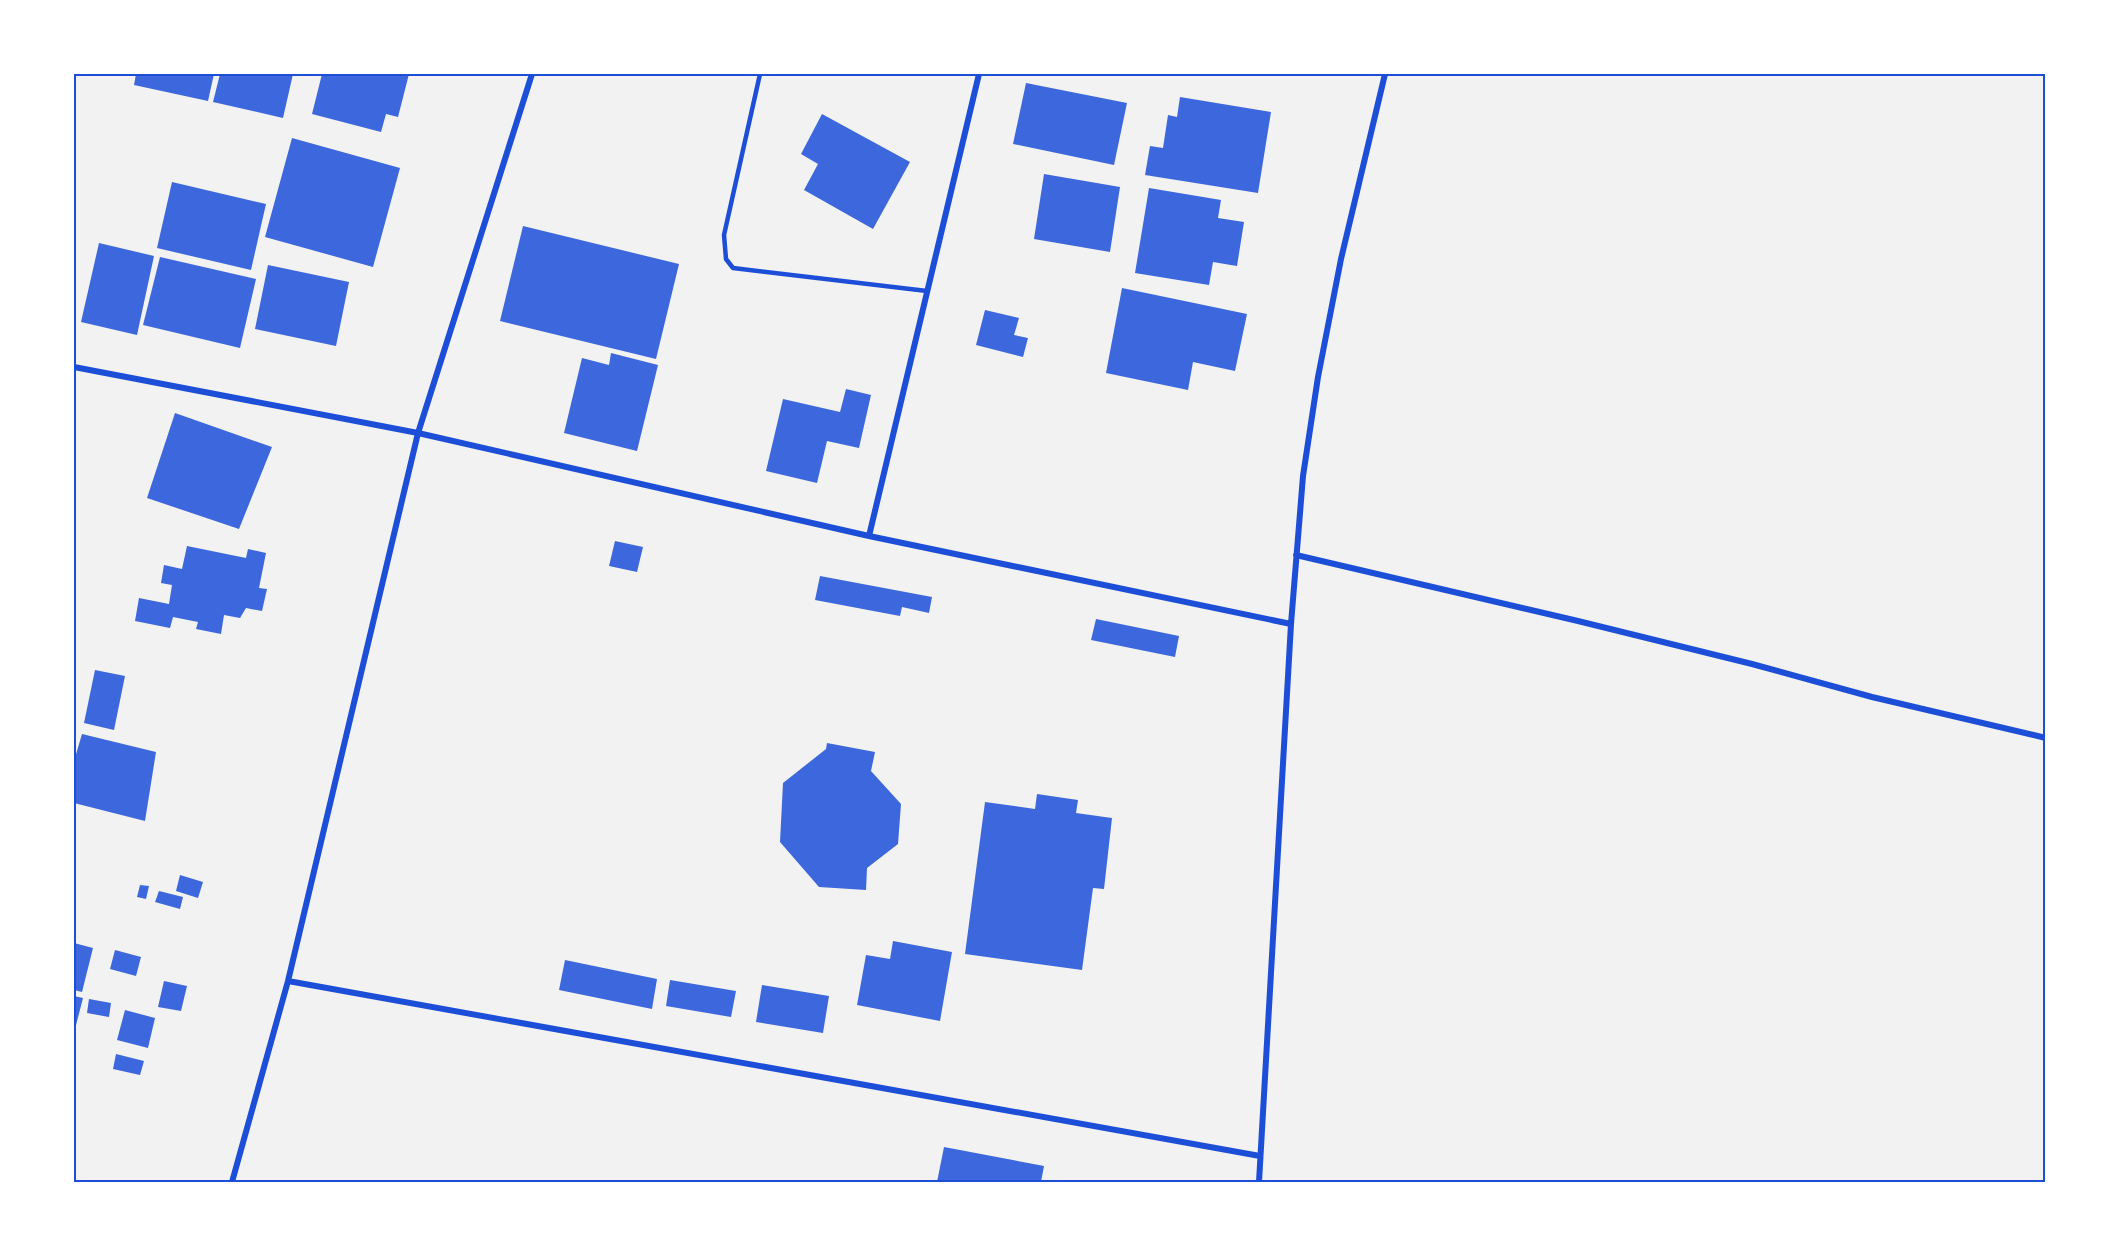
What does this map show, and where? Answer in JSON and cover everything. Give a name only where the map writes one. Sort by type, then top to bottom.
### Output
[{"type":"street","points":[[232,1182],[288,981],[418,433],[532,74]]},
{"type":"street","points":[[869,536],[979,74]]},
{"type":"street","points":[[1259,1182],[1291,624],[1303,476],[1318,377],[1341,259],[1385,74]]},
{"type":"street","points":[[74,367],[418,433],[869,536],[1291,624]]},
{"type":"street","points":[[1296,555],[1578,621],[1752,664],[1872,697],[2046,738]]},
{"type":"street","points":[[288,981],[1260,1156]]},
{"type":"lane","points":[[760,74],[724,235],[726,259],[734,268],[927,291]]},
{"type":"building","points":[[136,74],[214,74],[208,101],[134,85]]},
{"type":"building","points":[[220,74],[293,74],[283,118],[213,102]]},
{"type":"building","points":[[322,74],[409,74],[398,117],[386,114],[381,132],[312,114]]},
{"type":"building","points":[[1026,83],[1127,103],[1114,165],[1013,144]]},
{"type":"building","points":[[1180,97],[1271,112],[1258,193],[1145,175],[1150,146],[1163,148],[1168,115],[1177,117]]},
{"type":"building","points":[[822,114],[910,162],[873,229],[804,190],[818,164],[801,154]]},
{"type":"building","points":[[292,138],[400,168],[373,267],[265,237]]},
{"type":"building","points":[[1044,174],[1120,187],[1110,252],[1034,239]]},
{"type":"building","points":[[172,182],[266,204],[251,270],[157,248]]},
{"type":"building","points":[[1149,188],[1221,200],[1218,218],[1244,222],[1237,266],[1213,262],[1209,285],[1135,273]]},
{"type":"building","points":[[523,226],[679,264],[656,359],[500,321]]},
{"type":"building","points":[[99,243],[154,256],[137,335],[81,322]]},
{"type":"building","points":[[160,257],[256,279],[240,348],[143,325]]},
{"type":"building","points":[[268,265],[349,282],[336,346],[255,329]]},
{"type":"building","points":[[1122,288],[1247,314],[1235,371],[1193,362],[1188,390],[1106,373]]},
{"type":"building","points":[[985,310],[1019,318],[1014,335],[1028,338],[1023,357],[976,345]]},
{"type":"building","points":[[611,353],[658,365],[637,451],[564,433],[582,358],[609,365]]},
{"type":"building","points":[[846,389],[871,395],[859,448],[827,441],[817,483],[766,471],[783,399],[840,412]]},
{"type":"building","points":[[175,413],[272,447],[239,529],[147,498]]},
{"type":"building","points":[[615,541],[643,547],[637,572],[609,566]]},
{"type":"building","points":[[187,546],[246,558],[248,549],[266,553],[259,588],[267,589],[262,611],[246,608],[240,618],[224,615],[221,634],[196,629],[198,622],[173,617],[170,628],[135,621],[139,598],[169,604],[172,585],[161,583],[164,565],[182,569]]},
{"type":"building","points":[[820,576],[932,597],[929,613],[902,607],[900,616],[815,600]]},
{"type":"building","points":[[1096,619],[1179,636],[1175,657],[1091,640]]},
{"type":"building","points":[[95,670],[125,676],[114,730],[84,723]]},
{"type":"building","points":[[82,734],[156,752],[145,821],[74,803],[74,761]]},
{"type":"building","points":[[827,743],[875,752],[871,771],[901,804],[898,844],[867,868],[866,890],[819,887],[780,842],[783,783],[826,749]]},
{"type":"building","points":[[1037,794],[1078,800],[1076,813],[1112,818],[1104,889],[1093,888],[1082,970],[965,954],[985,802],[1035,809]]},
{"type":"building","points":[[180,875],[203,882],[198,898],[176,891]]},
{"type":"building","points":[[140,885],[149,886],[146,899],[137,897]]},
{"type":"building","points":[[159,891],[183,897],[180,909],[155,902]]},
{"type":"building","points":[[893,941],[952,952],[940,1021],[857,1005],[866,955],[890,959]]},
{"type":"building","points":[[74,943],[93,948],[82,992],[74,990]]},
{"type":"building","points":[[115,950],[141,957],[136,976],[110,969]]},
{"type":"building","points":[[565,960],[657,979],[652,1009],[559,990]]},
{"type":"building","points":[[670,980],[736,991],[731,1017],[666,1006]]},
{"type":"building","points":[[164,981],[187,986],[181,1011],[158,1007]]},
{"type":"building","points":[[762,985],[829,996],[823,1033],[756,1022]]},
{"type":"building","points":[[74,996],[83,998],[74,1033]]},
{"type":"building","points":[[89,999],[111,1003],[109,1017],[87,1013]]},
{"type":"building","points":[[125,1010],[155,1018],[148,1048],[117,1040]]},
{"type":"building","points":[[116,1054],[144,1061],[140,1075],[113,1069]]},
{"type":"building","points":[[944,1147],[1044,1166],[1041,1182],[937,1182]]}]
